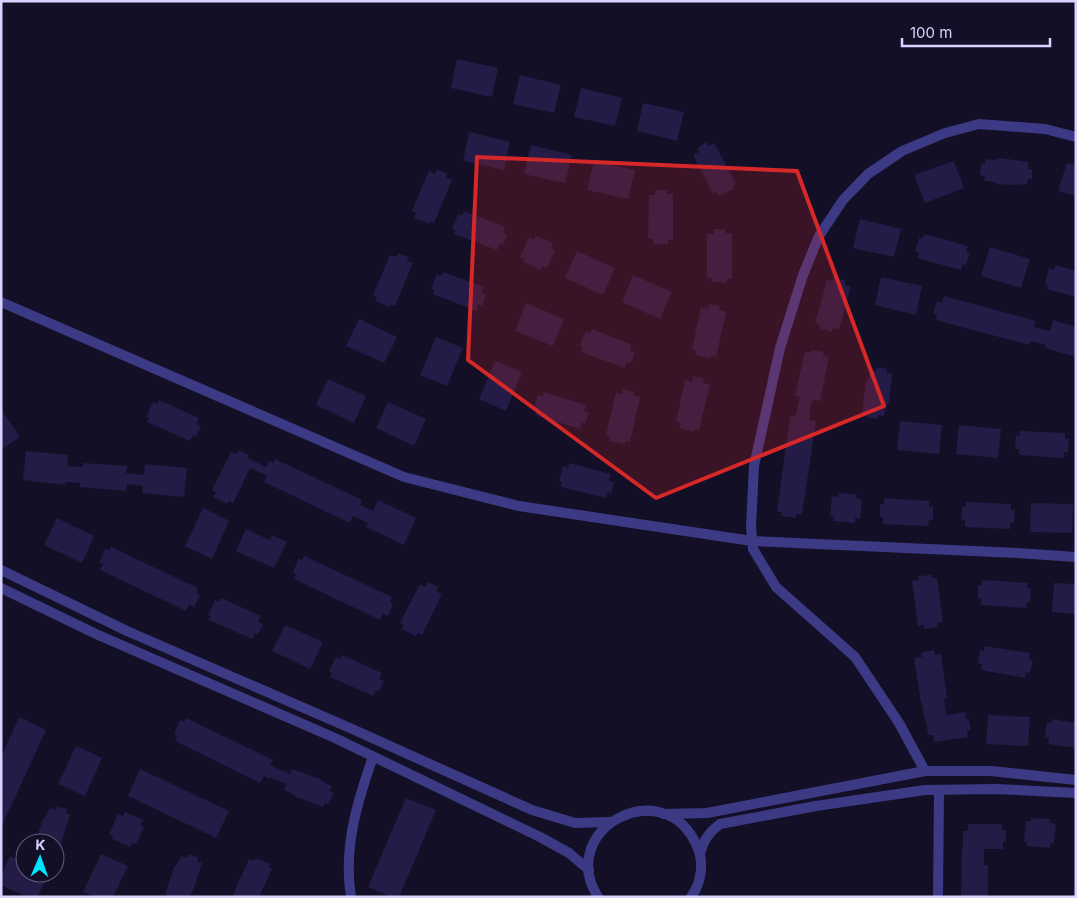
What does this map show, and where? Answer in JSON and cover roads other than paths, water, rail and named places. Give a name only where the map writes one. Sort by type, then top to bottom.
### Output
[{"type":"street","points":[[925,771],[899,723],[854,657],[776,587],[753,549],[751,527],[754,466],[780,348],[806,267],[819,236],[843,200],[868,174],[902,151],[953,131],[979,124],[1045,129],[1076,137]]},
{"type":"street","points":[[1,302],[404,477],[519,506],[752,541],[1076,557]]},
{"type":"street","points":[[1,570],[127,631],[532,810],[575,823],[610,822]]},
{"type":"street","points":[[1,588],[96,634],[335,738],[540,837],[570,853],[589,870]]},
{"type":"street","points":[[351,897],[349,886],[350,838],[361,789],[373,757]]},
{"type":"street","points":[[598,897],[593,888],[589,870],[590,852],[598,836],[610,822],[626,814],[644,810],[663,814],[707,813],[925,771],[991,771],[1076,780]]},
{"type":"street","points":[[692,897],[701,872],[700,854],[703,842],[710,832],[720,824],[816,806],[925,790],[996,789],[1076,793]]},
{"type":"street","points":[[938,897],[939,790]]},
{"type":"street","points":[[663,814],[680,822],[692,836],[700,854]]}]
